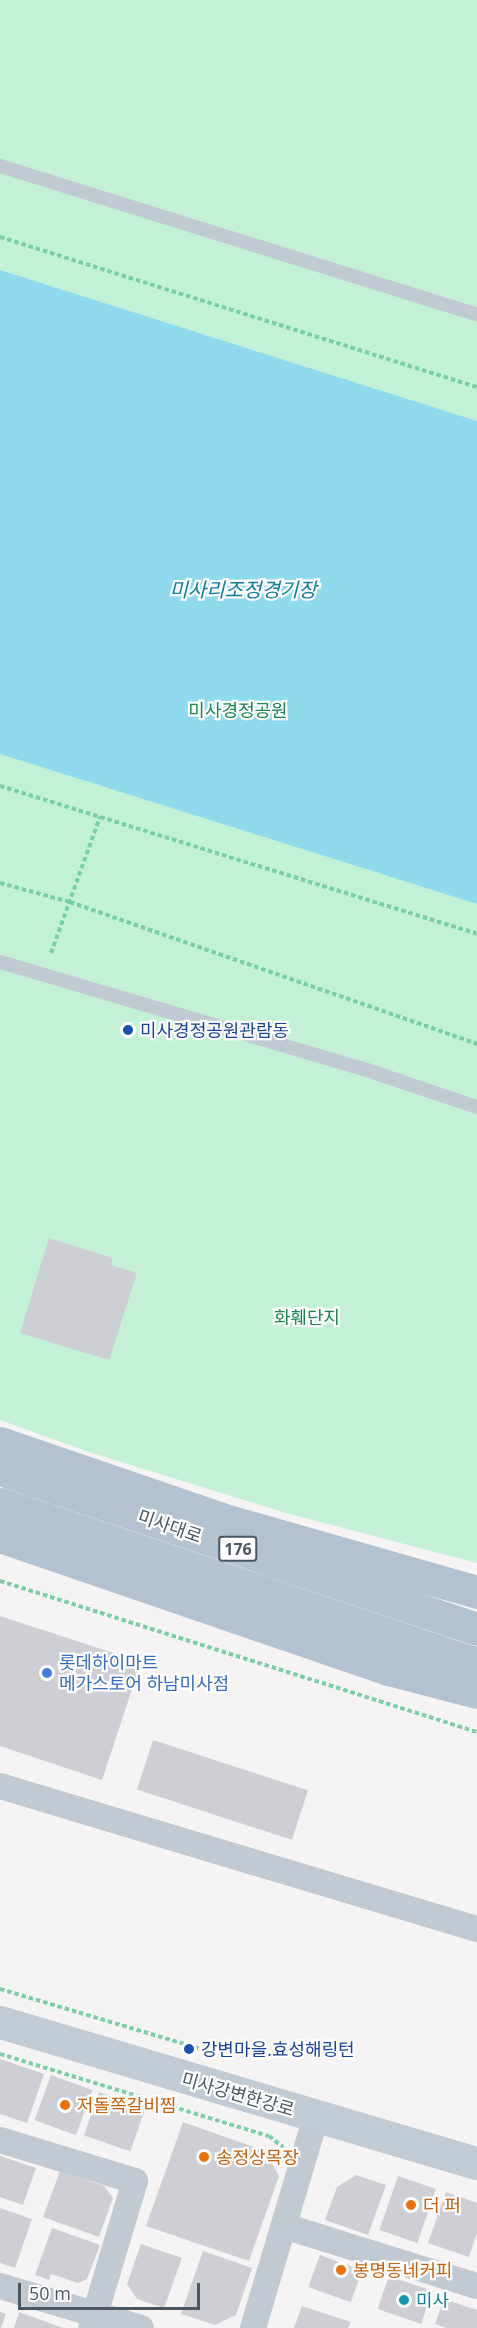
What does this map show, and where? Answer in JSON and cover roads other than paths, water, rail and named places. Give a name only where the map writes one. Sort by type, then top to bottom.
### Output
[{"type":"main road","name":"미사대로","points":[[0,1443],[228,1521],[477,1592]]},
{"type":"main road","name":"미사대로","points":[[0,1469],[477,1629]]},
{"type":"main road","name":"미사대로","points":[[0,1504],[477,1664]]},
{"type":"main road","points":[[0,1536],[389,1669],[477,1692]]},
{"type":"street","points":[[0,1786],[477,1929]]},
{"type":"street","name":"미사강변한강로","points":[[0,2022],[477,2163]]},
{"type":"street","points":[[253,2328],[316,2116]]},
{"type":"street","points":[[0,2140],[135,2181],[93,2321]]},
{"type":"street","points":[[284,2226],[477,2286]]},
{"type":"street","points":[[0,2286],[93,2321],[141,2328]]},
{"type":"lane","points":[[0,166],[477,315]]},
{"type":"lane","points":[[0,962],[361,1068],[477,1107]]},
{"type":"water","name":"미사리조정경기장","points":[[0,270],[477,421],[477,904],[0,754]]},
{"type":"place","name":"미사경정공원관람동","points":[[128,1030]]},
{"type":"place","name":"롯데하이마트 메가스토어 하남미사점","points":[[47,1673]]},
{"type":"place","name":"강변마을.효성해링턴","points":[[189,2049]]},
{"type":"place","name":"저돌쪽갈비찜","points":[[65,2105]]},
{"type":"place","name":"송정상목장","points":[[204,2157]]},
{"type":"place","name":"더 퍼","points":[[411,2205]]},
{"type":"place","name":"봉명동네커피","points":[[341,2270]]},
{"type":"place","name":"미사","points":[[404,2300]]},
{"type":"park label","name":"미사경정공원","points":[[238,710]]},
{"type":"park label","name":"화훼단지","points":[[307,1317]]}]
